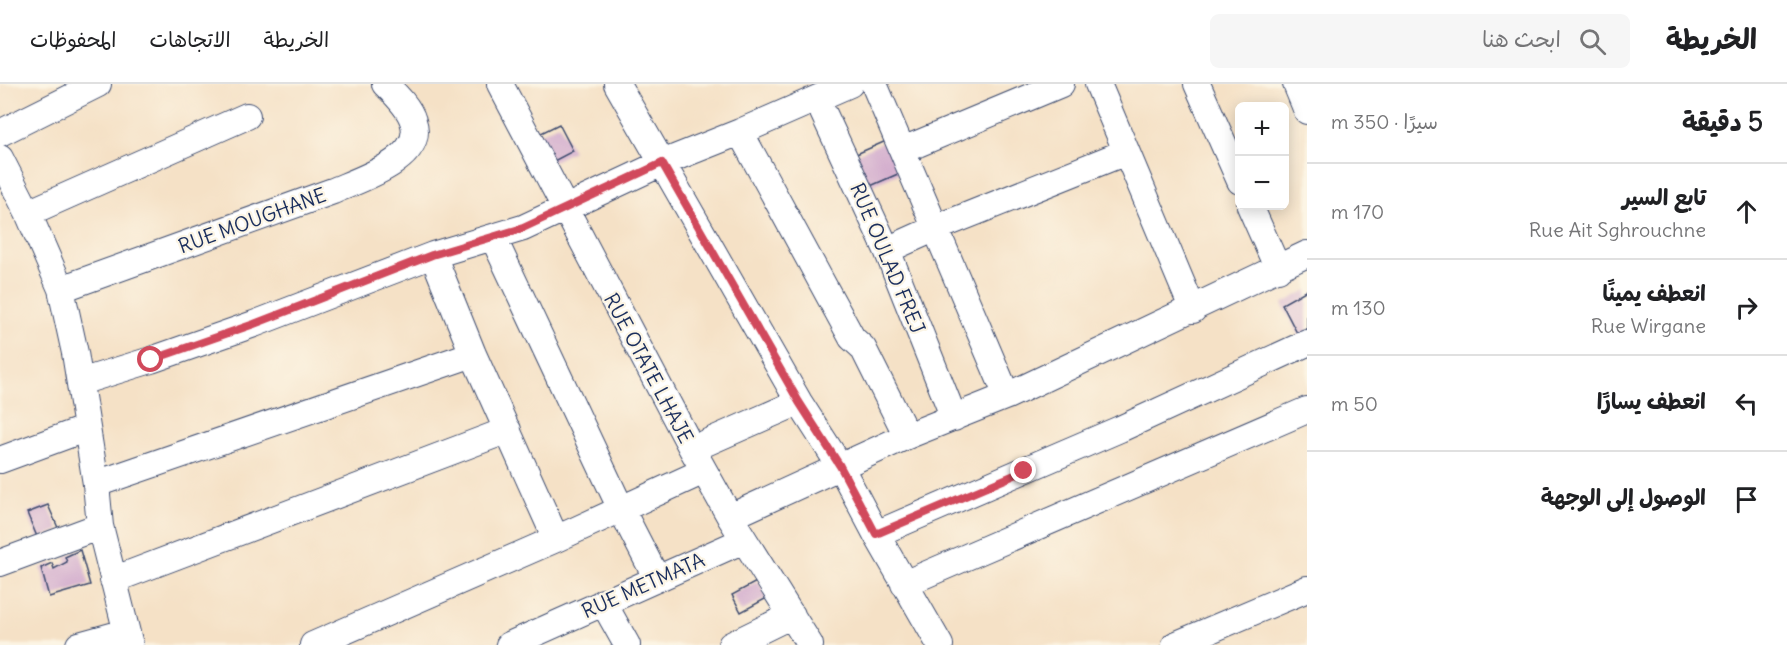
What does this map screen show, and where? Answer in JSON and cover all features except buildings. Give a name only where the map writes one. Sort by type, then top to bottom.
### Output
[{"type":"street","points":[[0,133],[98,84]]},
{"type":"street","name":"RUE MOUGHANE","points":[[61,289],[181,247],[370,175],[401,158],[408,150],[415,130],[413,121],[385,84]]},
{"type":"street","name":"RUE OTATE LHAJE","points":[[500,84],[698,460],[730,517],[810,645]]},
{"type":"street","points":[[617,84],[799,402],[840,466],[940,645]]},
{"type":"street","points":[[80,382],[254,324],[432,255],[523,228],[662,163],[850,84]]},
{"type":"street","points":[[874,84],[1007,396]]},
{"type":"street","points":[[903,150],[1061,84]]},
{"type":"street","points":[[1098,84],[1193,310]]},
{"type":"street","points":[[1197,84],[1235,172]]},
{"type":"street","points":[[1296,84],[1307,111]]},
{"type":"street","name":"RUE OULAD FREJ","points":[[817,99],[887,250],[954,418]]},
{"type":"street","points":[[28,213],[247,116]]},
{"type":"street","points":[[740,132],[852,338],[863,348],[907,436]]},
{"type":"street","points":[[887,250],[1126,152]]},
{"type":"street","points":[[0,158],[28,213],[61,289],[80,382],[96,484],[100,526],[128,638],[79,645]]},
{"type":"street","points":[[1252,210],[1278,269]]},
{"type":"street","points":[[493,237],[621,509],[657,579]]},
{"type":"street","points":[[730,517],[907,436],[1007,396],[1193,310],[1307,254]]},
{"type":"street","points":[[432,255],[472,354],[556,539]]},
{"type":"street","points":[[876,534],[1120,429],[1307,343]]},
{"type":"street","points":[[96,484],[472,354]]},
{"type":"street","points":[[313,645],[621,509],[698,460],[799,402]]},
{"type":"street","points":[[904,584],[1307,410]]},
{"type":"street","points":[[0,460],[87,428]]},
{"type":"street","points":[[113,580],[508,430]]},
{"type":"street","points":[[0,563],[100,526]]},
{"type":"street","name":"RUE METMATA","points":[[509,645],[544,638],[603,602],[744,540]]},
{"type":"street","points":[[1175,645],[1307,588]]},
{"type":"street","points":[[603,602],[627,645]]},
{"type":"street","points":[[731,645],[792,615]]},
{"type":"route","points":[[151,360],[254,324],[432,255],[523,228],[662,163],[799,402],[840,466],[876,534],[1024,471]]}]
